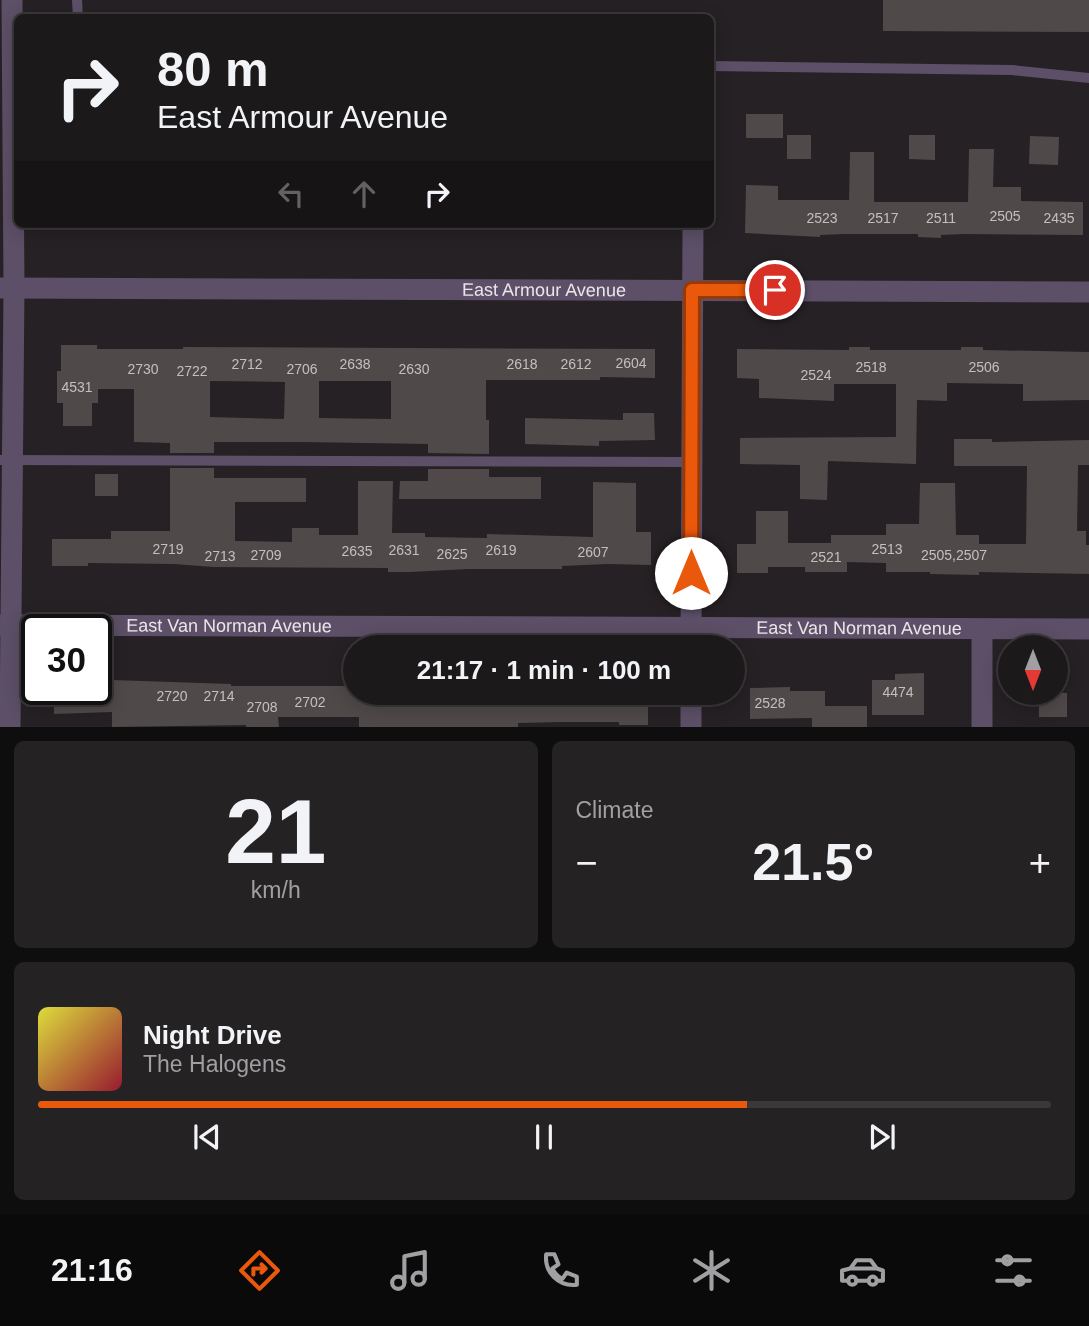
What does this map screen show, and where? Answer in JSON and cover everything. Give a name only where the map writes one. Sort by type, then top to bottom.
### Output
[{"type":"street","points":[[10,727],[5,625],[12,0]]},
{"type":"street","points":[[691,635],[693,228]]},
{"type":"street","name":"East Armour Avenue","points":[[7,288],[1089,292]]},
{"type":"street","name":"East Van Norman Avenue","points":[[5,625],[533,635]]},
{"type":"street","points":[[982,629],[982,727]]},
{"type":"street","name":"East Van Norman Avenue","points":[[745,636],[982,629],[1089,629]]},
{"type":"street","points":[[691,705],[691,727]]},
{"type":"lane","points":[[714,66],[1012,69],[1089,78]]},
{"type":"lane","points":[[6,460],[692,463]]},
{"type":"building","points":[[883,0],[1089,0],[1089,32],[883,31]]},
{"type":"building","points":[[746,114],[783,114],[783,138],[746,138]]},
{"type":"building","points":[[787,135],[811,135],[811,159],[787,159]]},
{"type":"building","points":[[909,135],[935,135],[935,160],[909,159]]},
{"type":"building","points":[[1030,136],[1059,137],[1058,165],[1029,164]]},
{"type":"building","points":[[969,149],[994,149],[993,187],[1021,187],[1021,201],[1083,202],[1083,235],[964,234],[941,235],[941,238],[918,237],[918,234],[845,234],[820,237],[745,233],[746,185],[778,186],[778,200],[849,200],[850,152],[874,152],[874,202],[968,202]]},
{"type":"building","points":[[61,345],[97,345],[97,349],[655,349],[655,378],[486,380],[489,454],[428,453],[428,444],[303,442],[214,442],[214,453],[170,453],[170,443],[134,442],[134,389],[98,389],[98,403],[92,403],[92,426],[63,426],[63,403],[57,403],[57,371],[61,371]],"holes":[[[210,381],[285,382],[284,419],[210,417]],[[319,381],[391,381],[391,419],[319,418]]]},
{"type":"building","points":[[849,347],[870,347],[870,350],[961,350],[961,347],[983,347],[983,350],[1089,352],[1089,400],[1023,401],[1023,384],[947,383],[947,401],[917,400],[916,464],[828,461],[827,500],[800,499],[800,465],[740,464],[740,438],[896,437],[896,384],[834,384],[834,401],[759,398],[759,379],[737,378],[737,349],[849,350]]},
{"type":"building","points":[[623,413],[654,413],[655,440],[599,441],[599,446],[525,444],[525,418],[623,420]]},
{"type":"building","points":[[954,439],[992,439],[992,442],[1089,440],[1089,465],[1078,465],[1077,531],[1086,531],[1089,574],[886,572],[886,563],[847,562],[847,572],[805,572],[805,567],[768,567],[768,573],[737,573],[737,544],[756,544],[756,511],[788,511],[788,543],[831,543],[831,535],[886,535],[886,524],[919,524],[920,483],[955,483],[956,535],[979,535],[979,544],[1026,544],[1027,466],[954,466]]},
{"type":"building","points":[[170,468],[214,468],[214,478],[306,478],[306,502],[235,502],[235,541],[292,542],[292,528],[319,528],[319,535],[358,535],[358,481],[393,481],[392,533],[425,533],[425,537],[487,538],[487,534],[593,537],[593,482],[636,483],[636,532],[651,532],[651,565],[608,564],[562,566],[562,569],[410,572],[388,572],[388,568],[213,567],[174,564],[88,563],[88,566],[52,566],[52,539],[111,539],[111,531],[170,531]]},
{"type":"building","points":[[428,469],[489,469],[489,477],[541,477],[541,499],[399,499],[400,481],[428,481]]},
{"type":"building","points":[[95,474],[118,474],[118,496],[95,496]]},
{"type":"building","points":[[924,673],[924,715],[872,715],[872,680],[895,680],[895,674]]},
{"type":"building","points":[[112,680],[231,686],[343,686],[343,705],[648,705],[648,725],[562,722],[518,723],[518,727],[359,727],[359,717],[278,717],[279,727],[112,727],[112,712],[54,714],[54,705],[112,705]]},
{"type":"building","points":[[790,687],[790,691],[825,691],[825,706],[867,706],[867,727],[812,727],[812,718],[750,719],[750,688]]},
{"type":"building","points":[[1039,705],[1067,705],[1067,717],[1039,717]]},
{"type":"route","points":[[691,573],[692,290],[775,290]]}]
